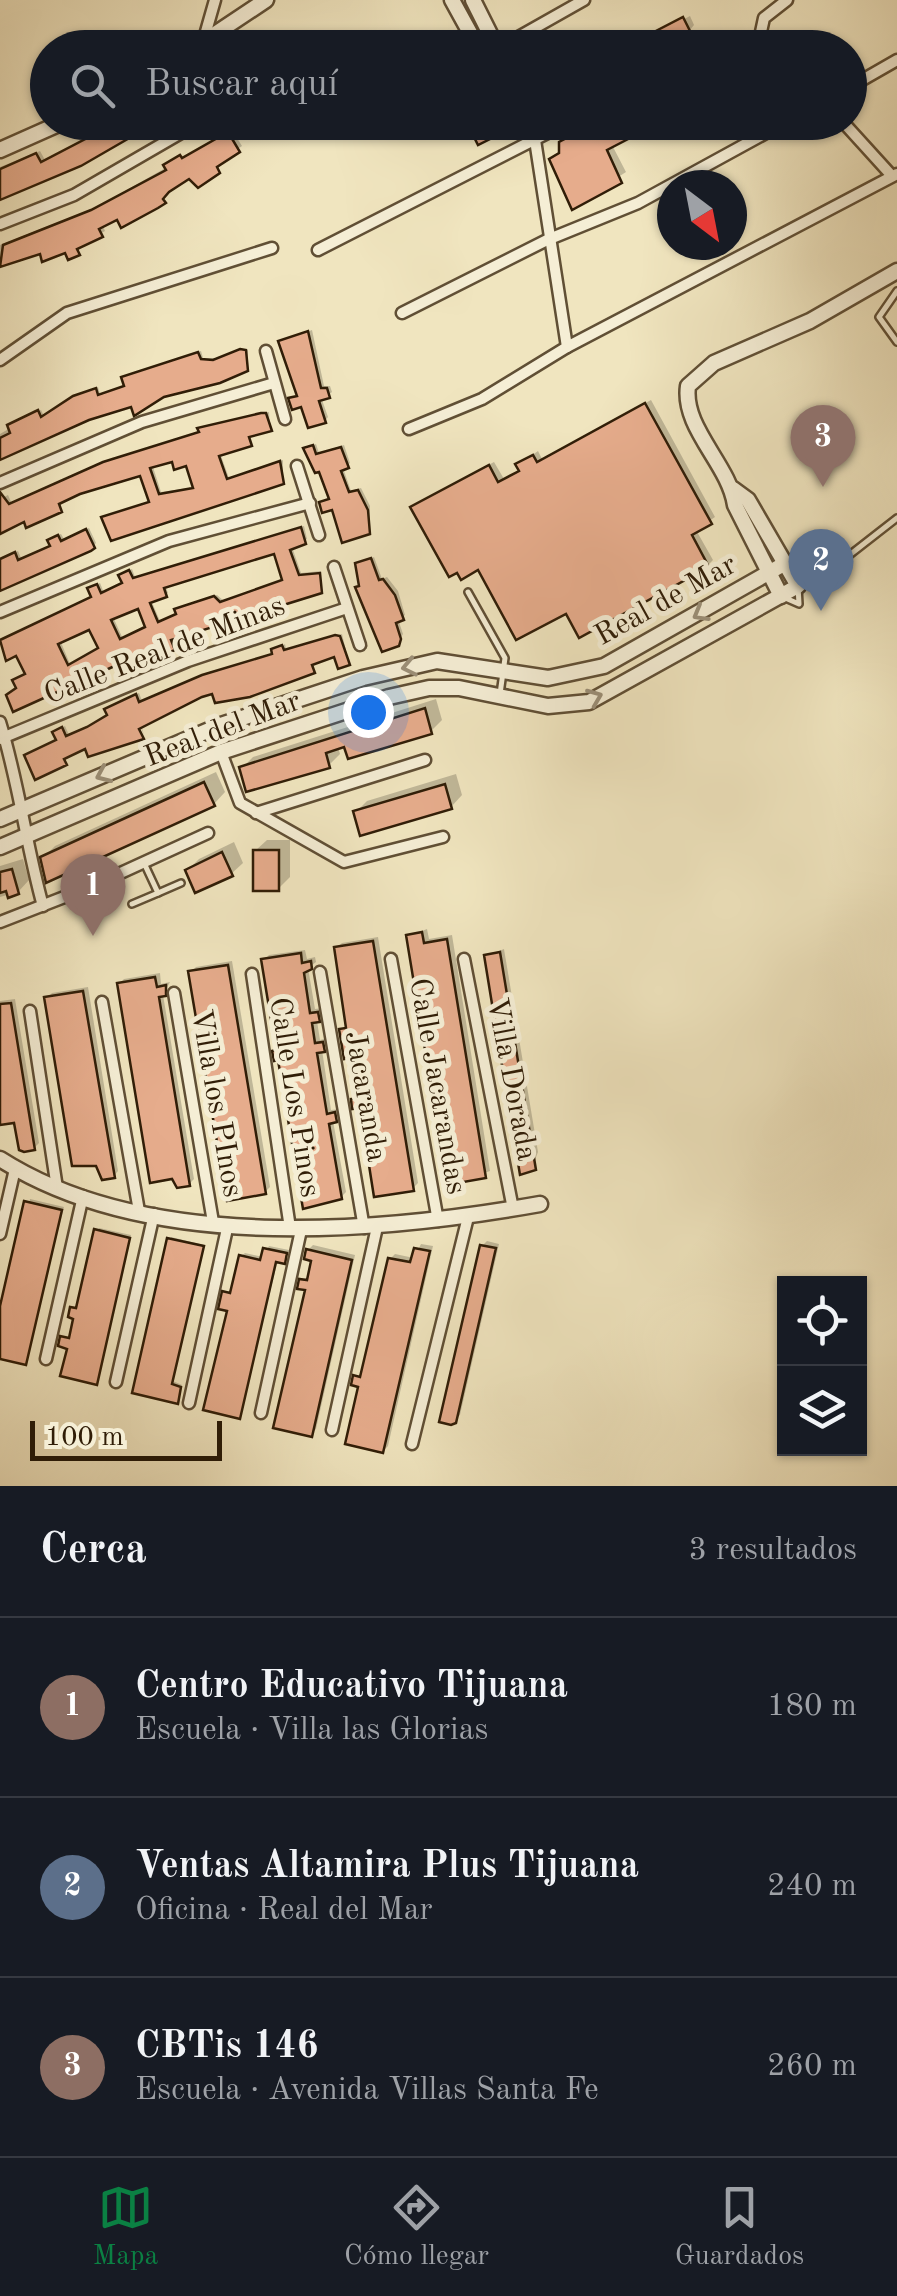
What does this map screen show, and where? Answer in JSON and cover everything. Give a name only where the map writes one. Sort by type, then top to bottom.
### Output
[{"type":"street","points":[[204,30],[215,0]]},
{"type":"street","points":[[221,30],[266,0]]},
{"type":"street","points":[[452,0],[466,30]]},
{"type":"street","points":[[473,0],[489,30]]},
{"type":"street","points":[[524,30],[584,0]]},
{"type":"street","points":[[761,30],[764,18],[787,0]]},
{"type":"street","points":[[867,77],[897,60]]},
{"type":"street","points":[[0,150],[30,137]]},
{"type":"street","points":[[0,224],[74,195],[169,140]]},
{"type":"street","points":[[318,250],[534,140],[567,347]]},
{"type":"street","points":[[402,312],[547,240],[638,203],[753,140]]},
{"type":"street","points":[[409,428],[482,398],[567,347],[894,175],[859,140]]},
{"type":"street","points":[[0,360],[80,308],[272,248]]},
{"type":"street","points":[[780,596],[735,505],[733,489],[687,402],[694,376],[714,362],[810,321],[896,274]]},
{"type":"street","points":[[266,351],[285,419]]},
{"type":"street","points":[[0,483],[142,422],[274,382]]},
{"type":"street","points":[[297,466],[319,535]]},
{"type":"street","points":[[733,489],[748,500],[798,586]]},
{"type":"street","points":[[0,612],[169,541],[310,503]]},
{"type":"street","name":"Real de Mar","points":[[0,818],[221,725],[363,678],[437,661],[548,678],[604,666],[784,564]]},
{"type":"street","points":[[334,568],[360,645]]},
{"type":"street","name":"Real del Mar","points":[[0,847],[221,752],[429,688],[548,706],[588,702],[798,586]]},
{"type":"street","name":"Calle Real de Minas","points":[[2,738],[188,661],[347,608]]},
{"type":"street","points":[[0,722],[24,810],[43,906]]},
{"type":"street","points":[[221,752],[237,799],[344,862],[443,837]]},
{"type":"street","points":[[256,813],[425,760]]},
{"type":"street","points":[[0,922],[208,833]]},
{"type":"street","name":"Villa Dorada","points":[[464,958],[513,1209]]},
{"type":"street","name":"Calle Jacarandas","points":[[392,959],[438,1221]]},
{"type":"street","name":"Jacaranda","points":[[320,972],[371,1227]]},
{"type":"street","name":"Calle Los Pinos","points":[[252,974],[296,1229]]},
{"type":"street","name":"Villa los PInos","points":[[174,993],[221,1223]]},
{"type":"street","points":[[102,1002],[146,1213],[116,1382]]},
{"type":"street","points":[[30,1011],[57,1188]]},
{"type":"street","points":[[0,1159],[57,1188],[83,1196],[146,1213],[221,1223],[296,1229],[371,1227],[438,1221],[540,1204]]},
{"type":"street","points":[[0,1234],[15,1169]]},
{"type":"street","points":[[46,1359],[83,1196]]},
{"type":"street","points":[[412,1444],[468,1216]]},
{"type":"street","points":[[190,1403],[221,1223]]},
{"type":"street","points":[[332,1430],[371,1227]]},
{"type":"street","points":[[261,1413],[296,1229]]},
{"type":"lane","points":[[897,291],[878,316],[897,342]]},
{"type":"lane","points":[[798,586],[829,571],[897,518]]},
{"type":"lane","points":[[468,592],[499,642],[506,670],[500,696]]},
{"type":"lane","points":[[144,863],[158,893]]},
{"type":"lane","points":[[132,904],[180,883]]},
{"type":"building","points":[[683,17],[690,30],[658,30]]},
{"type":"building","points":[[83,140],[126,140],[81,166],[0,200],[0,169],[36,153],[41,162]]},
{"type":"building","points":[[214,140],[233,140],[240,152],[217,167],[220,173],[198,188],[189,179],[169,192],[163,199],[166,203],[158,208],[121,228],[117,220],[99,229],[103,237],[77,249],[80,255],[68,260],[65,253],[42,262],[40,254],[0,267],[3,245],[91,210],[166,170],[163,165],[180,155],[182,158]]},
{"type":"building","points":[[626,140],[607,150],[622,183],[572,210],[549,159],[559,153],[559,142]]},
{"type":"building","points":[[308,331],[321,388],[327,388],[330,398],[319,401],[326,423],[308,428],[301,407],[292,410],[288,398],[297,396],[278,341]]},
{"type":"building","points":[[246,350],[248,371],[220,383],[164,397],[134,416],[131,407],[89,420],[0,460],[0,438],[10,433],[7,425],[38,410],[41,417],[73,396],[96,388],[98,395],[124,386],[121,377],[198,352],[201,359],[213,360]]},
{"type":"building","points":[[645,403],[712,524],[692,535],[709,567],[579,638],[566,614],[516,640],[478,570],[461,580],[457,573],[449,577],[410,507],[489,465],[498,482],[519,471],[515,464],[533,455],[537,462]]},
{"type":"building","points":[[266,413],[272,431],[249,437],[252,446],[219,456],[227,479],[280,461],[284,484],[111,541],[101,517],[149,502],[140,476],[80,494],[59,504],[62,512],[26,528],[24,522],[0,534],[0,492],[9,504],[103,462],[199,432],[197,428]],"holes":[[[172,462],[174,470],[186,466],[193,488],[159,494],[150,468]]]},
{"type":"building","points":[[313,445],[316,454],[341,447],[349,468],[341,471],[349,492],[358,490],[368,510],[370,534],[342,543],[332,510],[322,513],[319,502],[329,499],[319,472],[315,473],[303,448]]},
{"type":"building","points":[[301,527],[306,544],[290,550],[299,575],[320,573],[322,593],[171,640],[175,650],[154,659],[150,650],[13,712],[6,695],[16,688],[12,680],[25,674],[16,656],[6,661],[0,640],[91,597],[87,588],[97,584],[101,593],[122,583],[118,575],[129,570],[133,578]],"holes":[[[274,554],[282,580],[220,602],[214,596],[174,609],[176,614],[158,622],[150,603],[167,597],[164,588]],[[138,609],[145,627],[120,639],[111,620]],[[89,630],[98,648],[68,665],[58,644]]]},
{"type":"building","points":[[86,529],[95,548],[91,551],[0,591],[0,559],[15,552],[18,560],[50,546],[47,540],[58,535],[61,541]]},
{"type":"building","points":[[371,558],[379,580],[383,579],[395,595],[404,620],[396,623],[399,646],[382,652],[355,587],[359,586],[355,563]]},
{"type":"building","points":[[340,636],[350,665],[338,669],[334,657],[312,665],[315,673],[250,697],[215,703],[212,694],[202,697],[139,729],[144,739],[88,757],[85,749],[64,759],[67,765],[35,780],[24,755],[56,740],[52,732],[62,727],[66,736],[87,727],[107,715],[104,709],[136,694],[139,702],[202,675],[272,654],[271,649],[282,645],[284,650]]},
{"type":"building","points":[[425,708],[432,734],[348,759],[344,747],[326,753],[330,768],[246,792],[239,767]]},
{"type":"building","points":[[204,782],[215,806],[46,883],[40,857]]},
{"type":"building","points":[[445,784],[452,809],[360,836],[353,811]]},
{"type":"building","points":[[253,850],[279,850],[279,891],[253,891]]},
{"type":"building","points":[[222,852],[233,876],[195,893],[185,870]]},
{"type":"building","points":[[12,869],[19,894],[8,898],[6,891],[0,893],[0,872]]},
{"type":"building","points":[[422,932],[424,943],[447,939],[486,1178],[463,1182],[461,1193],[449,1195],[406,935]]},
{"type":"building","points":[[373,941],[414,1191],[374,1197],[360,1108],[352,1109],[351,1099],[358,1098],[352,1058],[344,1059],[339,1029],[346,1028],[334,947]]},
{"type":"building","points":[[500,952],[536,1170],[520,1175],[484,955]]},
{"type":"building","points":[[301,953],[302,963],[311,961],[312,969],[304,973],[310,1013],[318,1012],[320,1022],[312,1023],[315,1043],[323,1042],[325,1052],[317,1053],[327,1114],[335,1112],[337,1122],[329,1124],[342,1199],[303,1209],[278,1060],[274,1061],[272,1051],[276,1050],[261,959]]},
{"type":"building","points":[[228,965],[266,1194],[227,1201],[188,971]]},
{"type":"building","points":[[155,977],[157,987],[166,985],[166,996],[159,997],[190,1186],[177,1188],[172,1179],[150,1183],[117,983]]},
{"type":"building","points":[[83,991],[115,1178],[102,1180],[96,1166],[72,1166],[44,997]]},
{"type":"building","points":[[11,1003],[35,1150],[24,1152],[19,1150],[14,1123],[0,1125],[0,1004]]},
{"type":"building","points":[[24,1201],[62,1210],[26,1365],[0,1359],[0,1306]]},
{"type":"building","points":[[94,1229],[130,1238],[97,1385],[60,1376],[67,1349],[58,1346],[60,1336],[69,1338],[73,1319],[68,1317],[70,1307],[76,1308]]},
{"type":"building","points":[[167,1238],[204,1246],[172,1384],[181,1387],[178,1404],[132,1393]]},
{"type":"building","points":[[480,1245],[496,1248],[456,1423],[451,1425],[439,1422]]},
{"type":"building","points":[[263,1248],[287,1253],[285,1264],[276,1262],[240,1419],[203,1410],[227,1311],[218,1309],[222,1291],[230,1293],[239,1255],[260,1260]]},
{"type":"building","points":[[414,1248],[430,1251],[383,1453],[345,1444],[358,1387],[351,1385],[353,1375],[360,1377],[388,1258],[410,1262]]},
{"type":"building","points":[[306,1249],[352,1260],[312,1437],[273,1428],[305,1290],[297,1289],[299,1279],[307,1280],[311,1261],[304,1259]]},
{"type":"place","name":"CBTis 146","points":[[823,487]]},
{"type":"place","name":"Ventas Altamira Plus Tijuana","points":[[821,611]]},
{"type":"place","name":"Centro Educativo Tijuana","points":[[93,936]]}]
